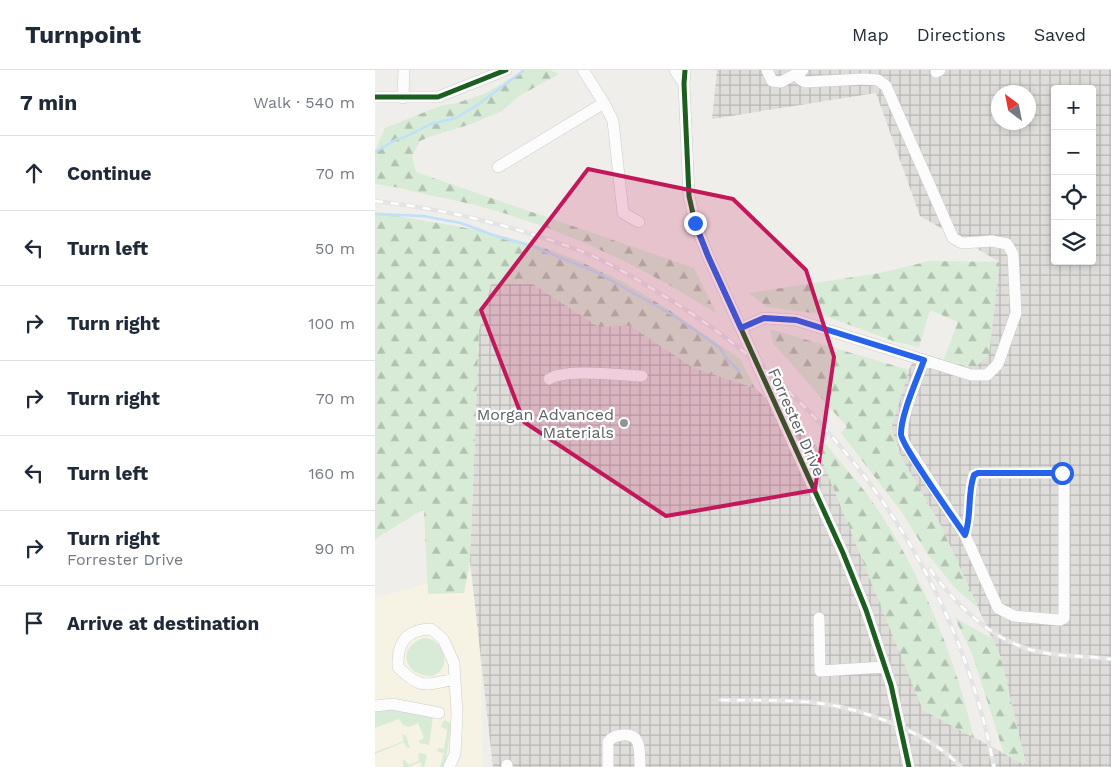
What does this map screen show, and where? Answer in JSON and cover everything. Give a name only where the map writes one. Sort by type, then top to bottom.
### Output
[{"type":"street","points":[[403,98],[404,70]]},
{"type":"street","points":[[375,97],[439,97],[506,70]]},
{"type":"street","points":[[583,70],[613,121],[623,213],[639,222]]},
{"type":"street","points":[[675,70],[684,84]]},
{"type":"street","name":"Forrester Drive","points":[[685,70],[689,196],[693,216],[708,256],[843,553],[866,610],[891,685],[909,767]]},
{"type":"street","points":[[741,328],[764,318],[796,320],[971,375],[987,375],[998,364],[1015,314],[1013,254],[1007,244],[993,241],[962,243],[953,238],[886,86],[878,80],[864,78],[805,82],[800,79],[799,72],[781,82],[772,80],[767,70]]},
{"type":"street","points":[[498,167],[604,103]]},
{"type":"street","points":[[924,360],[903,421],[901,436],[965,535],[998,608],[1014,616],[1059,620],[1064,618],[1065,478],[1062,473],[978,473],[974,475],[971,482],[969,525],[965,535]]},
{"type":"street","points":[[549,379],[555,375],[568,374],[642,376]]},
{"type":"street","points":[[819,618],[820,671],[885,667]]},
{"type":"street","points":[[449,767],[455,754],[457,704],[454,663],[443,639],[431,629],[417,630],[404,640],[397,652],[399,667],[410,679],[424,686],[455,679]]},
{"type":"street","points":[[375,706],[392,704],[439,713]]},
{"type":"street","points":[[608,767],[608,742],[615,736],[629,734],[639,744],[640,767]]},
{"type":"highlighted area","points":[[588,169],[733,199],[806,270],[834,357],[815,490],[666,516],[524,422],[481,310]]},
{"type":"shaded area","points":[[717,70],[1111,70],[1111,767],[493,767],[470,561],[479,330],[491,283],[533,284],[599,327],[629,325],[694,368],[755,388],[817,447],[923,710],[1026,765],[1001,658],[940,524],[902,459],[891,428],[909,370],[917,352],[973,368],[1000,262],[920,216],[876,93],[712,119]]},
{"type":"shaded area","points":[[478,569],[483,767],[375,767],[375,598]]},
{"type":"green space","points":[[528,70],[550,70],[559,74],[519,96],[502,111],[471,124],[420,141],[412,156],[416,172],[694,268],[716,313],[633,266],[576,239],[547,228],[517,217],[473,205],[375,184],[375,151],[385,128],[440,106],[457,103],[484,94]]},
{"type":"green space","points":[[375,212],[472,229],[533,244],[577,260],[621,281],[666,308],[740,359],[755,388],[694,368],[629,325],[599,327],[533,284],[491,283],[479,330],[470,561],[464,593],[428,594],[424,509],[375,539]]},
{"type":"green space","points":[[930,261],[1000,262],[989,355],[974,368],[944,359],[958,322],[930,310],[919,347],[896,342],[820,314],[767,307],[749,293],[880,273]]},
{"type":"green space","points":[[770,329],[909,370],[891,429],[902,459],[940,524],[979,609],[955,588],[927,553],[901,511],[841,433],[847,427],[773,343]]},
{"type":"green space","points":[[826,444],[872,501],[910,563],[924,591],[947,649],[974,738],[923,710],[817,447]]},
{"type":"green space","points":[[955,618],[993,639],[1001,658],[1026,766],[1004,754],[973,656]]},
{"type":"green space","points":[[423,638],[436,642],[443,653],[443,666],[433,676],[416,672],[407,662],[406,655],[409,649],[414,643]]},
{"type":"green space","points":[[385,708],[433,717],[429,745],[419,743],[424,738],[418,723],[409,727],[403,725],[399,719],[375,728],[375,710]]},
{"type":"green space","points":[[445,720],[450,723],[451,727],[445,767],[440,767],[444,753],[437,750],[439,748],[444,749],[447,730],[441,727]]},
{"type":"green space","points":[[402,734],[406,736],[410,748],[407,748],[404,742],[375,754],[375,752],[404,741]]},
{"type":"green space","points":[[418,754],[427,755],[424,767],[422,767],[420,762],[403,767],[403,760],[408,765],[419,761]]},
{"type":"waterway","points":[[375,152],[397,139],[431,124],[456,118],[480,103],[524,70]]},
{"type":"waterway","points":[[375,214],[423,216],[461,223],[534,247],[596,272],[676,317],[719,347],[727,359],[739,371]]},
{"type":"railway","points":[[375,201],[428,209],[505,226],[591,255],[664,296],[726,338],[783,385],[834,439],[879,497],[918,559],[951,625],[976,695],[994,767]]},
{"type":"railway","points":[[930,569],[953,597],[980,623],[1011,642],[1028,649],[1046,653],[1111,659]]},
{"type":"railway","points":[[721,700],[805,702],[854,710],[874,716],[914,733],[932,743],[961,767]]},
{"type":"cycle path","points":[[375,97],[438,97],[506,70]]},
{"type":"cycle path","points":[[685,70],[689,196],[695,223],[708,256],[843,553],[866,610],[891,685],[909,767]]},
{"type":"place","name":"Morgan Advanced Materials","points":[[624,423]]},
{"type":"route","points":[[695,223],[741,328],[764,318],[796,320],[924,360],[903,421],[901,436],[965,535],[969,525],[971,482],[974,475],[978,473],[1062,473]]}]
